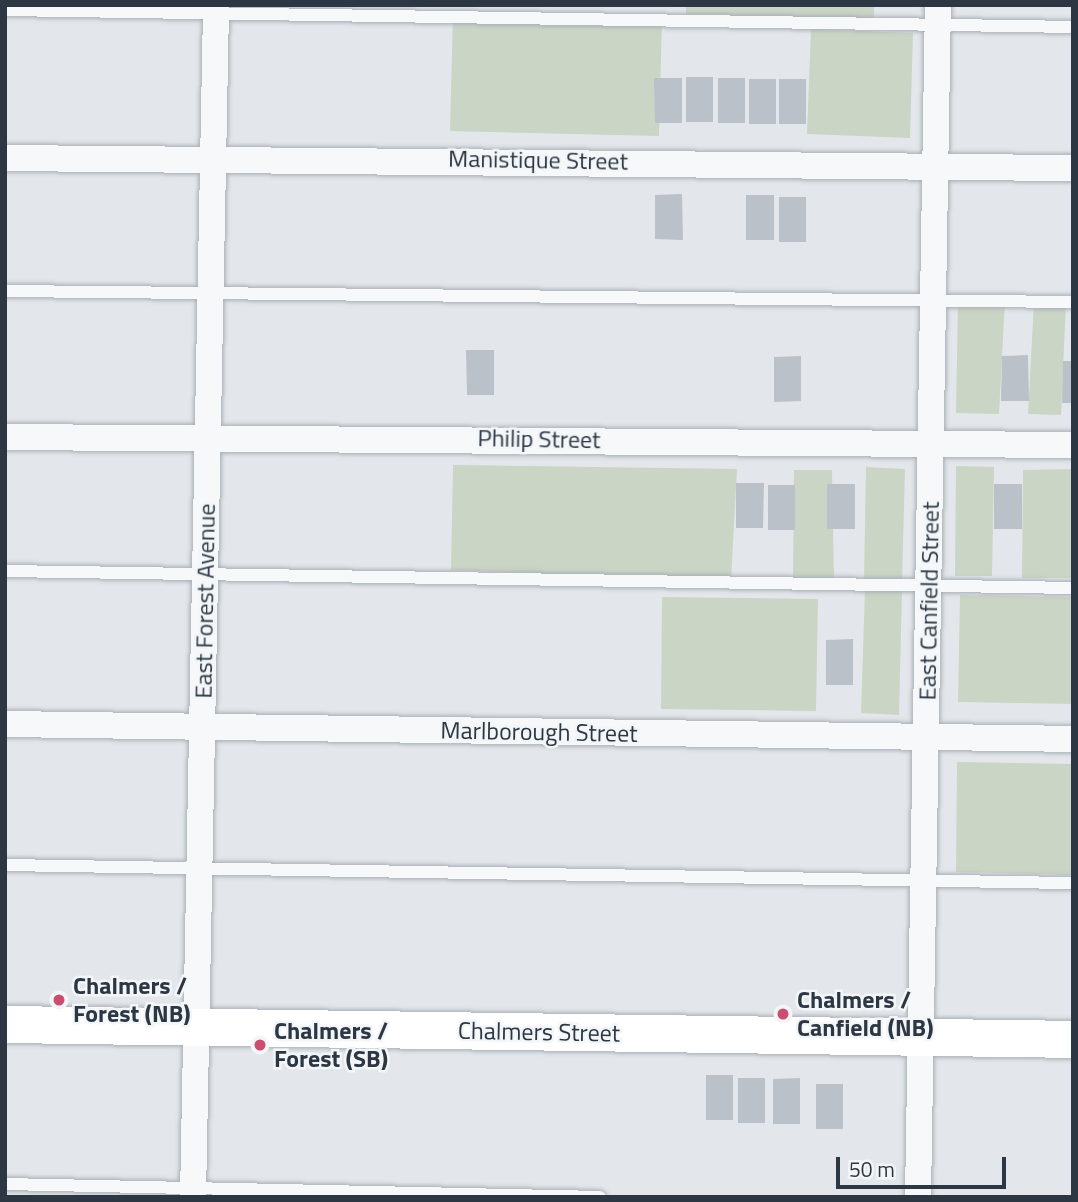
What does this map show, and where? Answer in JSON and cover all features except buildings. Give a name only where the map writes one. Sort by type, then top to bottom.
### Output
[{"type":"street","name":"East Forest Avenue","points":[[193,1192],[216,9]]},
{"type":"street","name":"East Canfield Street","points":[[918,1197],[938,15]]},
{"type":"street","name":"Manistique Street","points":[[5,158],[213,162],[228,156],[1073,168]]},
{"type":"street","name":"Philip Street","points":[[5,437],[1073,445]]},
{"type":"street","name":"Marlborough Street","points":[[5,724],[1073,739]]},
{"type":"street","name":"Chalmers Street","points":[[5,1024],[1073,1039]]},
{"type":"lane","points":[[5,10],[216,9],[938,15],[1073,27]]},
{"type":"lane","points":[[5,291],[1073,302]]},
{"type":"lane","points":[[5,570],[1073,588]]},
{"type":"lane","points":[[5,865],[1073,883]]},
{"type":"lane","points":[[5,1184],[193,1192],[600,1197]]},
{"type":"green space","points":[[686,5],[874,5],[874,21],[686,19]]},
{"type":"green space","points":[[453,14],[662,19],[659,136],[450,131]]},
{"type":"green space","points":[[811,29],[913,33],[910,138],[807,134]]},
{"type":"green space","points":[[958,300],[1005,301],[999,414],[956,413]]},
{"type":"green space","points":[[1066,301],[1061,415],[1028,414],[1034,302]]},
{"type":"green space","points":[[453,465],[737,469],[731,581],[451,570]]},
{"type":"green space","points":[[956,466],[994,467],[992,576],[955,576]]},
{"type":"green space","points":[[866,467],[905,469],[902,583],[864,580]]},
{"type":"green space","points":[[1073,469],[1073,578],[1022,578],[1023,470]]},
{"type":"green space","points":[[794,470],[832,470],[834,582],[793,582]]},
{"type":"green space","points":[[865,590],[902,590],[899,715],[861,713]]},
{"type":"green space","points":[[960,595],[1073,597],[1073,704],[958,702]]},
{"type":"green space","points":[[662,597],[818,599],[816,711],[661,709]]},
{"type":"green space","points":[[957,762],[1073,764],[1073,875],[956,872]]},
{"type":"place","name":"Chalmers / Forest (NB)","points":[[59,1000]]},
{"type":"place","name":"Chalmers / Canfield (NB)","points":[[783,1014]]},
{"type":"place","name":"Chalmers / Forest (SB)","points":[[260,1045]]}]
